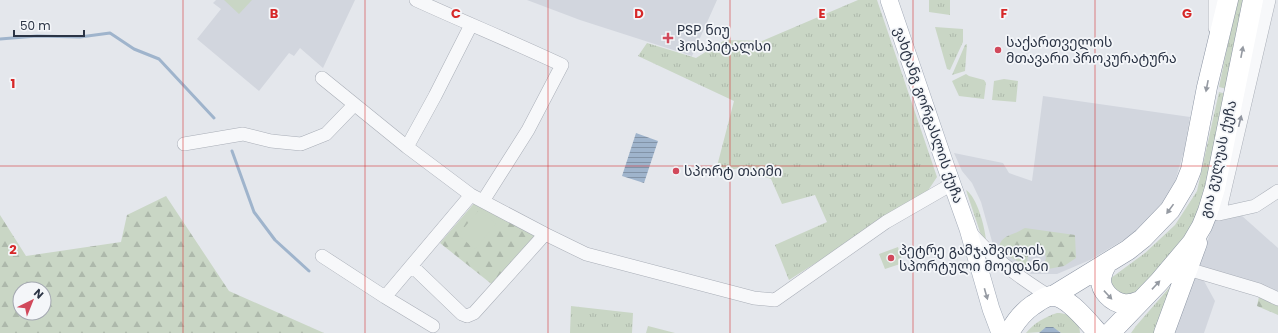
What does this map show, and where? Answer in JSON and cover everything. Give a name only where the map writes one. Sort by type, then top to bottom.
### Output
[{"type":"highway","name":"გია გულუას ქუჩა","points":[[1009,333],[1019,318],[1030,307],[1128,250],[1148,233],[1170,210],[1186,185],[1191,170],[1216,48],[1228,0]]},
{"type":"highway","name":"გია გულუას ქუჩა","points":[[1110,333],[1187,249],[1210,217],[1214,188],[1253,0]]},
{"type":"highway","points":[[1164,333],[1188,269],[1210,217]]},
{"type":"highway","points":[[1107,263],[1101,279],[1104,291],[1108,296],[1116,302],[1124,304],[1140,302]]},
{"type":"highway","points":[[1051,296],[1066,302],[1082,324],[1098,333]]},
{"type":"main road","name":"ვახტანგ გორგასლის ქუჩა","points":[[889,0],[968,229],[991,309],[1000,333]]},
{"type":"street","points":[[385,297],[412,266],[477,198],[528,130],[562,65],[512,41],[470,25],[416,0]]},
{"type":"street","name":"გია გულუას ქუჩა","points":[[1215,0],[1216,48]]},
{"type":"street","name":"გია გულუას ქუჩა","points":[[1210,217],[1269,0]]},
{"type":"street","points":[[407,146],[436,96],[470,25]]},
{"type":"street","points":[[322,78],[407,146],[477,198],[545,234],[586,254],[754,298],[775,300],[886,222],[952,184]]},
{"type":"street","points":[[184,144],[243,134],[271,141],[301,144],[326,134],[354,104]]},
{"type":"street","points":[[1210,217],[1255,206],[1278,191]]},
{"type":"street","name":"ვახტანგ გორგასლის ქუჩა","points":[[968,229],[992,254],[1031,285],[1051,296]]},
{"type":"street","points":[[412,266],[462,314],[467,316],[474,313],[545,234]]},
{"type":"street","points":[[322,256],[433,326]]},
{"type":"street","points":[[1188,269],[1258,290],[1278,299]]},
{"type":"shaded area","points":[[216,0],[355,0],[323,68],[300,48],[294,56],[289,53],[259,91],[197,39],[221,9],[213,3]]},
{"type":"shaded area","name":"PSP ნიუ ჰოსპიტალსი","points":[[527,0],[717,0],[692,56],[580,20]]},
{"type":"shaded area","points":[[1043,96],[1190,117],[1184,151],[1171,195],[1150,220],[1125,239],[1090,260],[1057,274],[1031,274],[1009,263],[1001,255],[993,245],[981,202],[972,183],[962,171],[954,153],[1003,163],[1009,173],[1032,181]]},
{"type":"shaded area","points":[[1241,215],[1278,248],[1278,294],[1198,268],[1216,216]]},
{"type":"shaded area","points":[[1191,276],[1204,281],[1215,301],[1204,333],[1173,333]]},
{"type":"green space","points":[[224,0],[252,0],[239,14]]},
{"type":"green space","points":[[858,0],[877,0],[937,177],[927,192],[789,280],[775,245],[827,222],[815,195],[782,204],[771,179],[739,168],[715,174],[734,101],[638,56],[647,43],[696,58],[725,40],[762,41]]},
{"type":"green space","points":[[929,0],[950,0],[950,15],[929,12]]},
{"type":"green space","points":[[1237,0],[1245,0],[1227,89],[1219,87]]},
{"type":"green space","points":[[935,27],[963,29],[963,42],[950,70],[947,69]]},
{"type":"green space","points":[[967,44],[965,71],[952,75],[965,45]]},
{"type":"green space","points":[[966,74],[984,80],[986,83],[984,99],[959,96],[952,81]]},
{"type":"green space","points":[[1004,79],[1018,81],[1016,102],[992,100],[994,81]]},
{"type":"green space","points":[[1219,92],[1226,94],[1196,226],[1134,299],[1114,296],[1111,278],[1145,253],[1175,225],[1197,191]]},
{"type":"green space","points":[[966,190],[977,205],[986,240],[983,241]]},
{"type":"green space","points":[[166,196],[229,291],[324,333],[0,333],[0,215],[26,256],[121,242],[127,215]]},
{"type":"green space","points":[[476,201],[539,236],[494,286],[440,243]]},
{"type":"green space","points":[[479,210],[496,224],[475,249],[458,235]]},
{"type":"green space","points":[[1025,228],[1075,235],[1076,258],[1064,266],[1043,270],[1041,266],[1045,262],[1046,257],[1042,251],[1038,249],[1030,252],[1027,266],[1006,255],[999,246],[1002,241],[1008,236]]},
{"type":"green space","name":"პეტრე გამჯაშვილის სპორტული მოედანი","points":[[898,247],[903,263],[885,269],[879,254]]},
{"type":"green space","points":[[1182,273],[1159,333],[1131,333],[1136,326]]},
{"type":"green space","points":[[1260,292],[1278,301],[1278,315],[1257,306]]},
{"type":"green space","points":[[571,306],[633,313],[632,333],[570,333]]},
{"type":"green space","points":[[1057,313],[1066,314],[1073,318],[1080,328],[1080,333],[1061,333],[1059,331],[1026,333],[1040,321]]},
{"type":"green space","points":[[648,326],[675,333],[646,333]]},
{"type":"water","points":[[636,133],[658,141],[644,183],[622,176]]},
{"type":"water","points":[[1046,327],[1053,327],[1061,333],[1039,333]]},
{"type":"waterway","points":[[0,39],[37,36],[80,37],[110,33],[134,49],[159,59],[214,118]]},
{"type":"waterway","points":[[232,151],[254,212],[275,240],[309,271]]},
{"type":"place","name":"PSP ნიუ ჰოსპიტალსი","points":[[668,38]]},
{"type":"place","name":"საქართველოს მთავარი პროკურატურა","points":[[998,50]]},
{"type":"place","name":"სპორტ თაიმი","points":[[676,171]]},
{"type":"place","name":"პეტრე გამჯაშვილის სპორტული მოედანი","points":[[891,258]]}]
